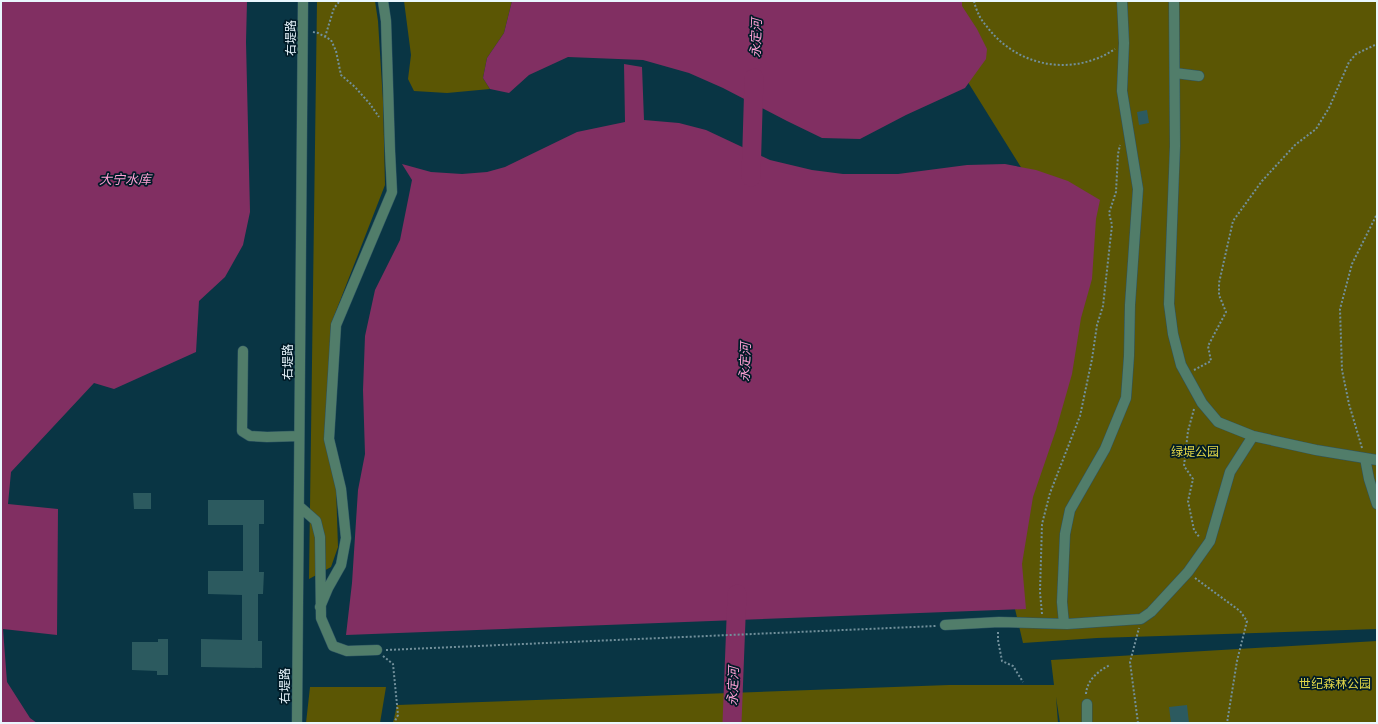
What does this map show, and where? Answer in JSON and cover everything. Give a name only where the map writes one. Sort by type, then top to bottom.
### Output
[{"type":"street","name":"右堤路","points":[[297,723],[303,1]]},
{"type":"street","points":[[324,588],[341,565],[346,538],[341,489],[329,439],[336,325],[392,192],[386,21],[383,1]]},
{"type":"street","points":[[1064,624],[1062,602],[1065,534],[1070,510],[1105,449],[1126,398],[1130,356],[1130,305],[1138,189],[1122,91],[1124,43],[1122,1]]},
{"type":"street","points":[[1174,1],[1175,146],[1169,304],[1172,334],[1184,372],[1202,403],[1218,422],[1253,436],[1316,450],[1377,460]]},
{"type":"street","points":[[1174,73],[1199,76]]},
{"type":"street","points":[[243,351],[242,431],[250,436],[299,436]]},
{"type":"street","points":[[945,625],[998,622],[1064,624],[1141,619],[1151,612],[1188,572],[1210,541],[1230,472],[1253,436]]},
{"type":"street","points":[[1365,458],[1368,479],[1377,504]]},
{"type":"street","points":[[299,506],[316,521],[320,537],[324,588],[321,603],[321,618],[333,646],[347,651],[376,650]]},
{"type":"street","points":[[1086,704],[1087,723]]},
{"type":"path","points":[[325,37],[334,8],[340,1]]},
{"type":"path","points":[[974,1],[979,16],[996,39],[1020,55],[1047,64],[1075,65],[1102,57],[1124,43]]},
{"type":"path","points":[[303,32],[318,33],[331,40],[336,51],[341,75],[365,98],[378,117],[389,122]]},
{"type":"path","points":[[1184,372],[1193,370],[1211,360],[1208,346],[1226,312],[1219,295],[1219,283],[1233,222],[1262,181],[1296,145],[1316,129],[1329,108],[1349,62],[1356,54],[1377,44]]},
{"type":"path","points":[[1043,624],[1040,592],[1042,524],[1050,492],[1080,416],[1092,359],[1097,325],[1103,306],[1112,225],[1109,213],[1116,192],[1118,154],[1121,139],[1128,128]]},
{"type":"path","points":[[1365,458],[1349,404],[1342,370],[1340,309],[1352,264],[1377,214]]},
{"type":"path","points":[[1198,396],[1188,431],[1184,466],[1193,479],[1188,501],[1194,530],[1206,547]]},
{"type":"path","points":[[1188,572],[1240,611],[1247,621],[1237,661],[1227,723]]},
{"type":"path","points":[[1138,723],[1130,662],[1141,619]]},
{"type":"path","points":[[998,622],[998,640],[1002,661],[1014,666],[1023,682]]},
{"type":"path","points":[[376,650],[945,625]]},
{"type":"path","points":[[376,650],[393,664],[398,715],[394,723]]},
{"type":"path","points":[[1086,704],[1087,686],[1100,669],[1110,665]]},
{"type":"green space","points":[[317,1],[375,1],[378,21],[383,101],[385,185],[331,324],[325,442],[336,487],[338,547],[331,567],[309,579]]},
{"type":"green space","points":[[404,1],[512,1],[504,33],[487,58],[483,78],[490,89],[447,93],[414,91],[408,79],[411,55]]},
{"type":"green space","name":"绿堤公园","points":[[954,1],[1377,1],[1377,629],[1097,638],[1023,643],[991,507],[1062,233],[956,63]]},
{"type":"green space","name":"世纪森林公园","points":[[1377,641],[1377,723],[1060,723],[1056,697],[1058,723],[393,723],[397,705],[949,685],[1054,685],[1051,660]]},
{"type":"green space","points":[[310,687],[386,687],[380,723],[306,723]]},
{"type":"water","name":"大宁水库","points":[[1,1],[247,1],[246,42],[250,212],[243,245],[225,277],[199,301],[196,352],[114,389],[94,383],[11,472],[8,504],[58,509],[57,635],[3,629],[7,682],[30,718],[37,723],[1,723]]},
{"type":"water","points":[[512,1],[962,1],[962,6],[977,29],[987,49],[986,59],[965,88],[906,115],[860,139],[822,138],[723,88],[689,73],[643,60],[568,57],[529,75],[509,93],[490,89],[483,78],[487,58],[504,33]]},
{"type":"water","points":[[624,64],[642,67],[644,120],[679,123],[706,130],[770,160],[812,170],[843,174],[898,174],[967,165],[1005,164],[1036,170],[1068,181],[1100,200],[1096,219],[1092,279],[1081,318],[1072,374],[1056,430],[1033,497],[1022,564],[1026,609],[346,635],[352,583],[358,490],[365,454],[363,390],[365,336],[375,290],[400,240],[412,180],[402,164],[431,172],[462,174],[487,172],[505,167],[577,132],[625,122]]},
{"type":"building","points":[[1147,110],[1149,123],[1139,125],[1137,112]]},
{"type":"building","points":[[133,493],[151,493],[151,509],[134,509]]},
{"type":"building","points":[[208,500],[264,500],[264,524],[259,524],[259,572],[264,572],[263,594],[258,594],[258,641],[262,641],[262,668],[201,667],[201,639],[242,640],[242,595],[208,594],[208,571],[243,571],[243,525],[208,525]]},
{"type":"building","points":[[158,639],[168,639],[168,675],[157,675],[157,671],[132,670],[132,642],[158,642]]},
{"type":"building","points":[[1187,705],[1189,723],[1171,723],[1169,707]]},
{"type":"waterway","name":"永定河","points":[[751,177],[754,78]]},
{"type":"waterway","name":"永定河","points":[[732,723],[737,594]]}]
